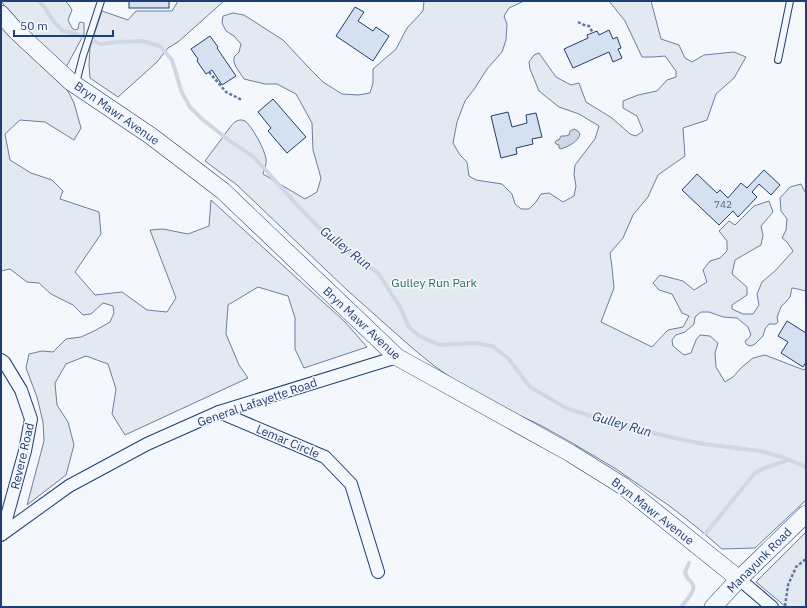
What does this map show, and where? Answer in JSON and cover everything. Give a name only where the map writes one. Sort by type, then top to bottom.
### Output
[{"type":"street","name":"Bryn Mawr Avenue","points":[[1,14],[16,31],[71,82],[151,136],[222,191],[397,357],[570,453],[623,486],[772,607]]},
{"type":"street","name":"General Lafayette Road","points":[[1,535],[69,486],[147,444],[219,412],[397,357]]},
{"type":"street","name":"Revere Road","points":[[1,360],[4,362],[21,390],[31,419],[25,451],[1,535]]},
{"type":"street","name":"Lemar Circle","points":[[219,412],[325,457],[351,484],[378,572]]},
{"type":"street","name":"Manayunk Road","points":[[713,607],[738,579],[806,514]]},
{"type":"lane","points":[[76,85],[86,47],[101,1]]},
{"type":"lane","points":[[778,60],[790,1]]},
{"type":"path","points":[[578,22],[589,26],[593,32]]},
{"type":"path","points":[[209,72],[226,92],[242,100]]},
{"type":"path","points":[[784,607],[788,585],[796,567],[806,559]]},
{"type":"green space","points":[[1,1],[65,1],[69,5],[72,10],[68,20],[72,28],[75,30],[78,29],[79,23],[84,23],[84,34],[64,71],[20,26]]},
{"type":"green space","points":[[178,1],[224,1],[178,42],[168,48],[157,62],[118,97],[90,78],[90,47],[102,11],[128,20],[136,11],[172,11]]},
{"type":"green space","name":"Gulley Run Park","points":[[424,1],[524,1],[509,8],[504,16],[507,24],[506,40],[502,52],[487,69],[465,101],[457,122],[453,143],[460,155],[467,162],[469,176],[476,180],[502,184],[512,194],[515,204],[521,209],[529,209],[541,194],[549,193],[563,202],[574,196],[576,186],[574,175],[575,165],[595,139],[599,126],[579,114],[559,107],[539,91],[530,69],[529,62],[534,55],[539,53],[556,77],[571,85],[579,83],[586,102],[612,118],[630,134],[636,136],[643,131],[637,116],[623,108],[623,101],[638,95],[657,91],[667,80],[676,77],[676,71],[665,56],[642,57],[625,21],[609,1],[651,1],[661,39],[679,45],[685,58],[692,62],[704,55],[734,52],[746,57],[734,78],[716,94],[707,120],[683,128],[685,156],[658,175],[648,197],[633,215],[623,238],[610,253],[614,288],[601,322],[652,347],[668,330],[683,327],[689,316],[682,313],[672,294],[659,290],[653,283],[660,275],[683,281],[694,290],[707,282],[703,270],[710,261],[720,258],[727,251],[727,241],[719,231],[729,221],[735,225],[754,206],[769,201],[773,212],[761,226],[763,235],[761,245],[735,260],[732,274],[747,287],[747,295],[732,305],[732,309],[743,314],[753,314],[759,305],[757,294],[762,282],[775,271],[793,251],[787,242],[782,238],[786,230],[787,219],[781,211],[780,198],[790,187],[801,184],[806,193],[806,291],[792,288],[790,297],[781,307],[777,317],[778,322],[776,324],[769,324],[765,329],[763,336],[751,346],[747,345],[745,342],[751,335],[748,327],[737,318],[723,317],[709,312],[701,312],[695,317],[694,324],[685,332],[676,335],[672,340],[673,346],[684,355],[691,353],[696,340],[700,335],[710,336],[718,343],[715,353],[716,367],[725,382],[733,377],[753,358],[765,355],[804,370],[806,368],[806,500],[755,548],[722,549],[671,507],[616,469],[540,425],[495,404],[453,379],[433,365],[347,290],[237,185],[205,161],[232,125],[237,121],[243,120],[248,124],[258,138],[265,155],[266,164],[263,174],[305,199],[317,192],[321,178],[313,150],[312,123],[296,94],[277,84],[265,84],[244,79],[234,62],[234,57],[239,52],[241,44],[234,36],[226,31],[222,23],[223,16],[233,13],[244,15],[283,40],[323,82],[342,94],[358,95],[370,93],[373,83],[373,69],[396,49],[407,28],[423,11]]},
{"type":"green space","points":[[1,25],[10,37],[68,91],[74,103],[81,128],[74,140],[45,122],[20,120],[5,134],[10,160],[31,173],[52,180],[63,191],[60,199],[99,212],[101,234],[75,272],[95,295],[122,292],[147,310],[167,312],[176,298],[150,230],[163,229],[188,234],[209,226],[211,200],[345,322],[367,347],[304,368],[295,349],[295,318],[288,296],[258,287],[228,305],[226,334],[239,365],[248,378],[125,435],[112,414],[116,389],[108,364],[86,356],[66,364],[55,383],[57,405],[68,422],[74,445],[66,475],[27,505],[44,441],[43,422],[37,397],[26,368],[29,354],[42,351],[53,352],[66,339],[81,337],[110,322],[114,313],[113,306],[103,303],[91,314],[83,315],[73,305],[51,294],[39,283],[27,282],[10,269],[1,271]]},
{"type":"green space","points":[[806,532],[806,607],[786,607],[756,582]]},
{"type":"shaded area","points":[[574,129],[580,134],[579,137],[567,147],[561,149],[559,148],[559,145],[555,142],[559,140],[561,136],[569,135],[570,131]]},
{"type":"building","points":[[129,1],[169,1],[169,8],[129,8]]},
{"type":"building","points":[[355,7],[364,12],[358,21],[373,31],[376,27],[389,36],[373,61],[336,36]]},
{"type":"building","points":[[609,30],[613,39],[617,37],[621,48],[618,49],[622,58],[613,62],[609,52],[573,68],[564,49],[588,38],[587,35],[597,31],[599,35]]},
{"type":"building","points":[[210,36],[236,76],[222,85],[212,70],[206,74],[191,49]]},
{"type":"building","points":[[273,99],[306,137],[287,153],[268,131],[271,128],[258,112]]},
{"type":"building","points":[[508,112],[512,127],[527,123],[526,115],[536,113],[542,137],[532,139],[533,144],[516,148],[517,154],[501,158],[491,116]]},
{"type":"building","points":[[764,170],[780,185],[771,195],[759,184],[752,192],[757,197],[738,217],[733,211],[719,225],[682,190],[697,174],[717,193],[720,190],[728,198],[741,183],[747,188]]},
{"type":"building","points":[[787,321],[806,333],[806,362],[803,367],[781,353],[788,342],[778,336]]},
{"type":"waterway","name":"Gulley Run","points":[[39,1],[55,23],[63,31],[76,34],[101,44],[142,41],[160,46],[172,60],[182,93],[190,107],[202,119],[231,142],[254,157],[328,237],[378,273],[400,307],[409,327],[419,336],[440,345],[475,343],[492,346],[508,358],[530,387],[568,409],[618,424],[674,438],[704,444],[760,451],[782,457],[806,467]]},
{"type":"waterway","points":[[706,533],[755,473],[788,460]]},
{"type":"waterway","points":[[681,607],[690,596],[694,587],[685,572],[689,563]]}]
